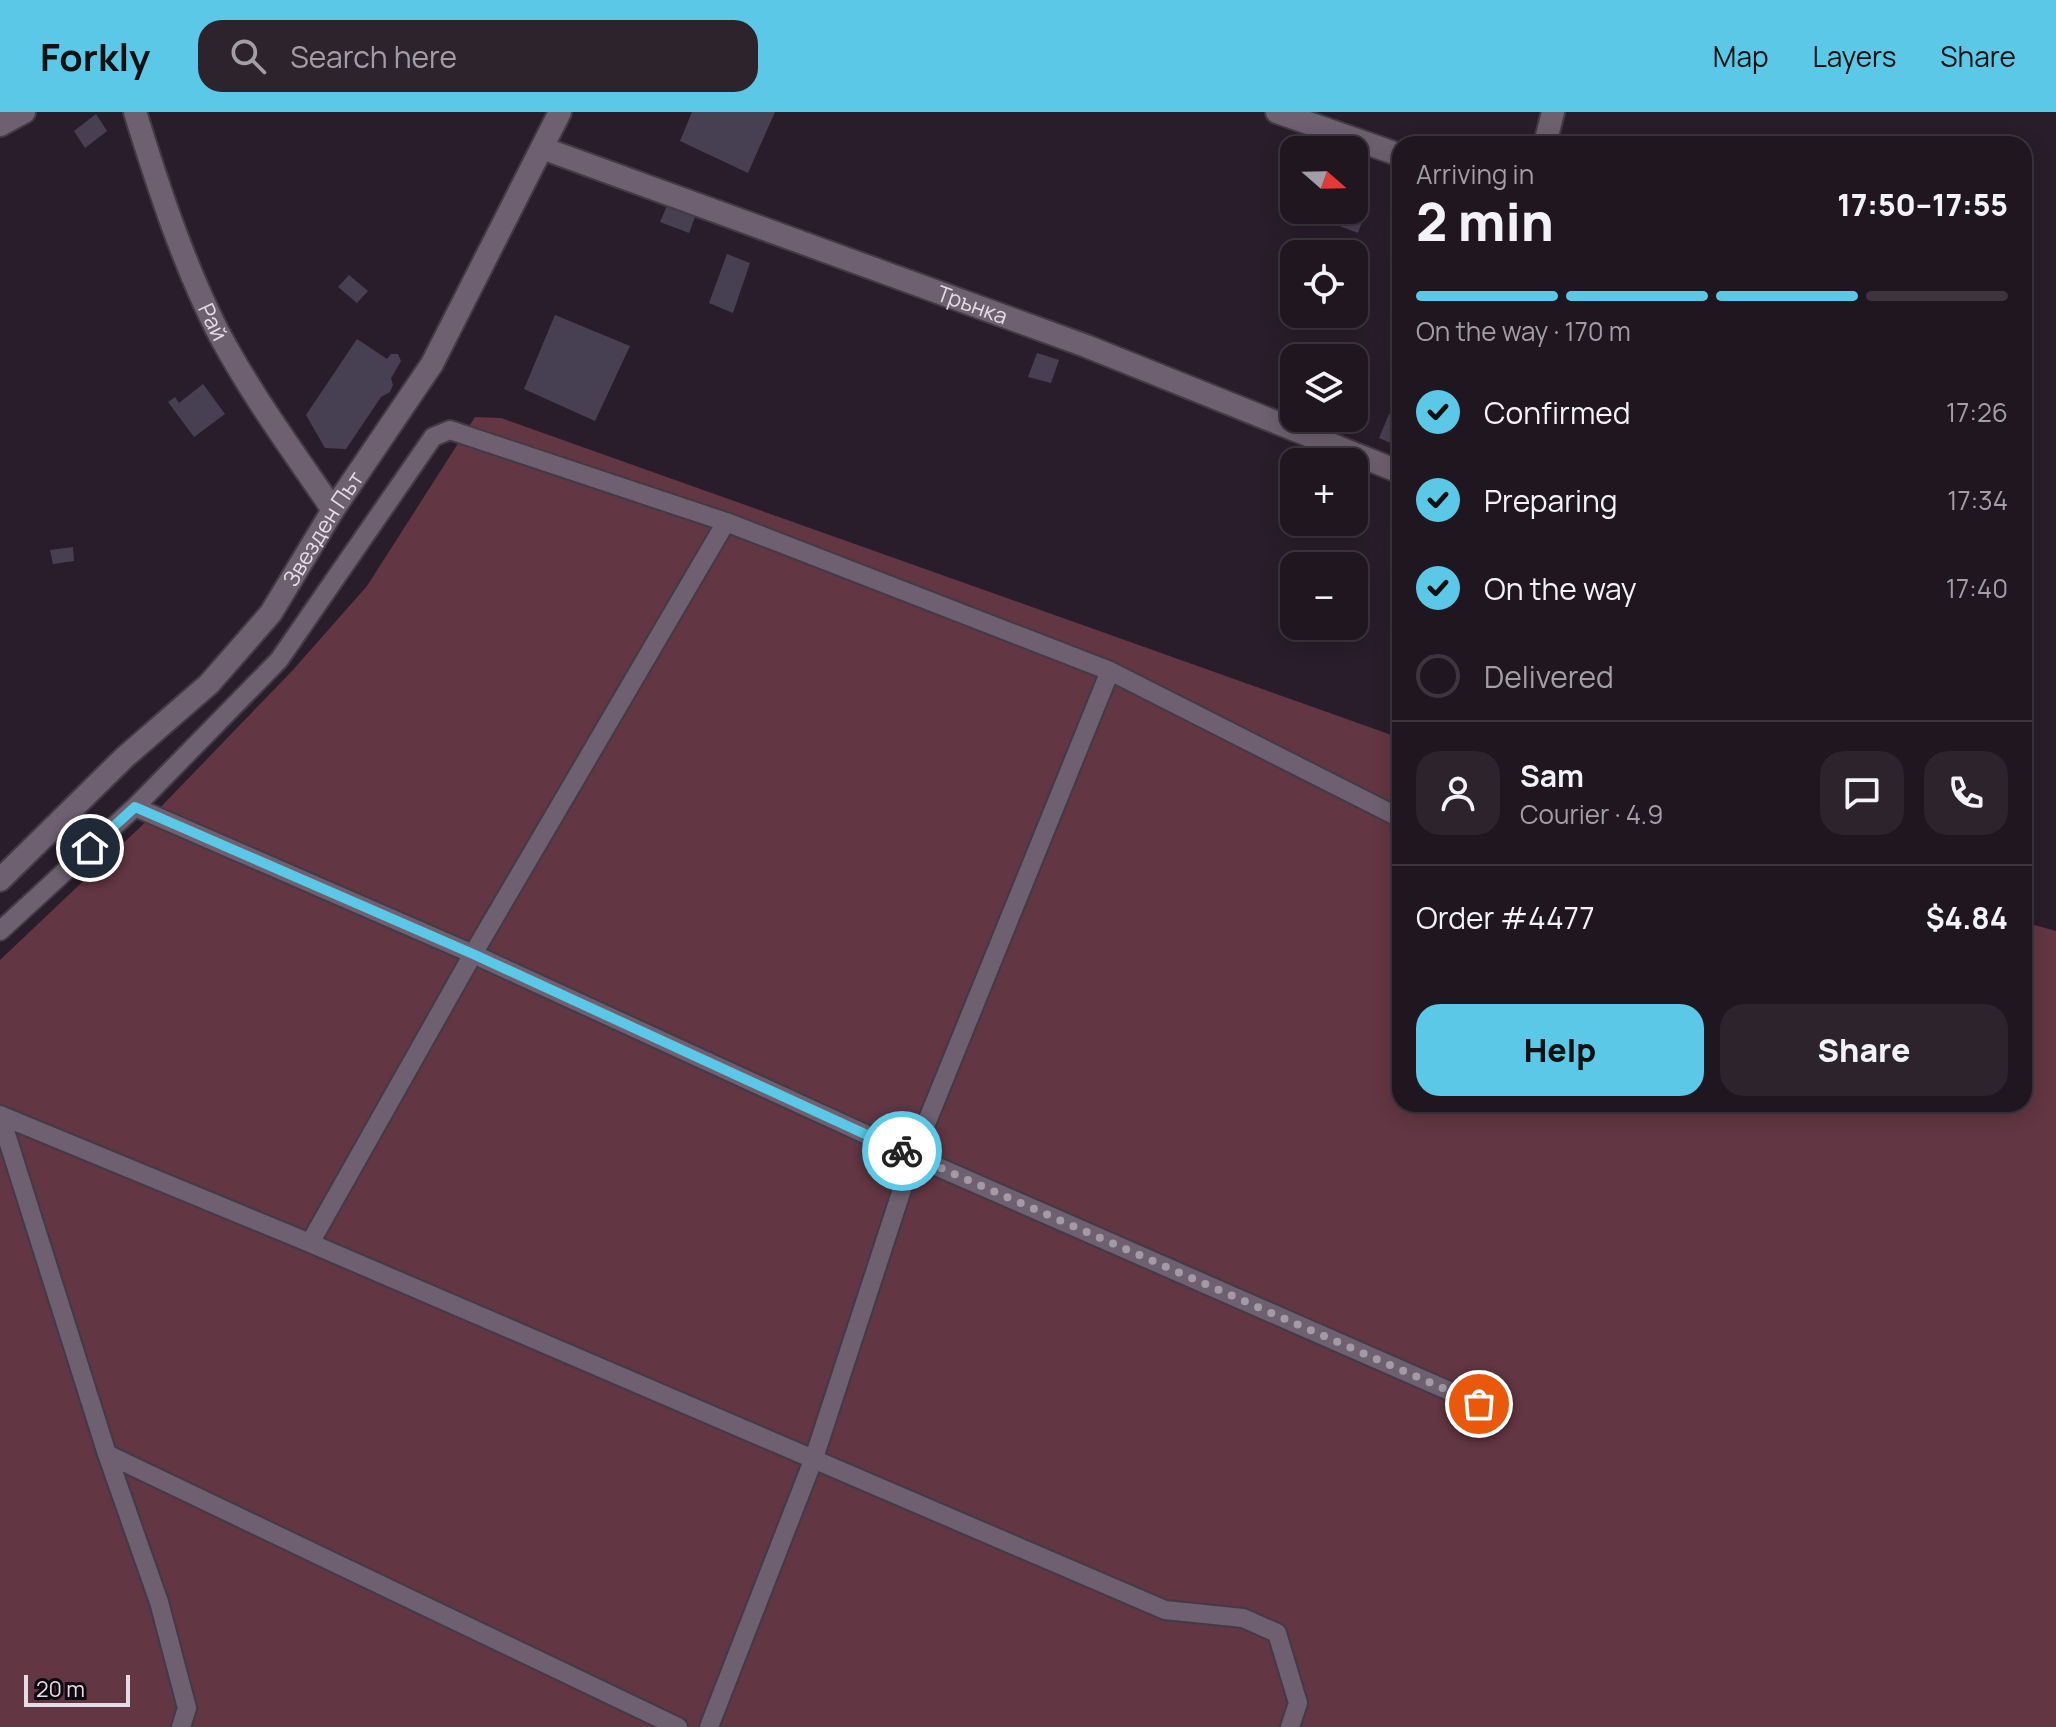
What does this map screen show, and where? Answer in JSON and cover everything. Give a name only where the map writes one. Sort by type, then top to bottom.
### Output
[{"type":"street","points":[[0,125],[24,112]]},
{"type":"street","name":"Рай","points":[[135,112],[163,202],[217,330],[254,392],[333,510]]},
{"type":"street","name":"Звезден Път","points":[[0,880],[125,757],[209,684],[271,613],[333,510],[432,364],[560,112]]},
{"type":"street","points":[[1277,112],[1392,152]]},
{"type":"street","points":[[1547,136],[1553,112]]},
{"type":"street","name":"Трънка","points":[[542,148],[1086,346],[1392,469]]},
{"type":"lane","points":[[0,931],[135,807],[279,660],[433,437],[450,430],[726,522],[1110,671],[1392,814]]},
{"type":"lane","points":[[310,1243],[473,954],[726,522]]},
{"type":"lane","points":[[709,1727],[814,1458],[913,1156],[1110,671]]},
{"type":"lane","points":[[135,807],[473,954],[913,1156],[1479,1404]]},
{"type":"lane","points":[[0,1115],[310,1243],[1165,1610],[1243,1618],[1277,1633],[1298,1703],[1290,1727]]},
{"type":"lane","points":[[0,1115],[107,1454],[159,1602],[187,1708],[181,1727]]},
{"type":"lane","points":[[107,1454],[678,1727]]},
{"type":"shaded area","points":[[475,417],[501,418],[1392,735],[1392,1112],[2032,1112],[2032,924],[2056,931],[2056,1727],[0,1727],[0,960],[153,815],[292,671],[367,586]]},
{"type":"building","points":[[692,112],[775,112],[748,173],[680,141]]},
{"type":"building","points":[[96,114],[107,131],[85,148],[74,131]]},
{"type":"building","points":[[669,201],[698,209],[689,233],[660,222]]},
{"type":"building","points":[[1334,224],[1361,224],[1358,233]]},
{"type":"building","points":[[727,254],[750,263],[733,313],[709,303]]},
{"type":"building","points":[[349,275],[368,291],[357,303],[338,287]]},
{"type":"building","points":[[555,315],[630,346],[595,421],[524,389]]},
{"type":"building","points":[[357,339],[387,359],[391,354],[398,354],[401,361],[391,378],[393,385],[390,392],[381,397],[346,449],[325,448],[306,415]]},
{"type":"building","points":[[1037,353],[1059,360],[1051,383],[1028,377]]},
{"type":"building","points":[[203,384],[225,414],[194,437],[168,402],[175,397],[179,403]]},
{"type":"building","points":[[1389,414],[1392,415],[1392,444],[1379,438]]},
{"type":"building","points":[[73,547],[74,561],[53,564],[50,550]]},
{"type":"way so far","points":[[902,1151],[1479,1404]]},
{"type":"route","points":[[90,848],[135,807],[473,954],[902,1151]]}]
